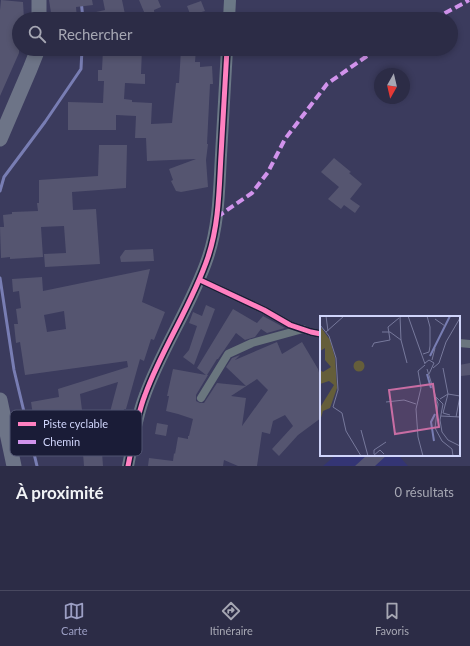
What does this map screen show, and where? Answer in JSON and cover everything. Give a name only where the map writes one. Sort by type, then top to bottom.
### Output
[{"type":"highway","points":[[39,0],[39,12]]},
{"type":"highway","points":[[0,139],[35,56]]},
{"type":"highway","points":[[0,400],[10,447]]},
{"type":"highway","points":[[12,456],[14,466]]},
{"type":"street","points":[[229,12],[230,0]]},
{"type":"street","points":[[139,410],[156,368],[200,280],[215,232],[219,200],[227,56]]},
{"type":"street","points":[[200,280],[264,310],[290,325],[320,334]]},
{"type":"street","points":[[201,398],[228,354],[252,343],[303,329]]},
{"type":"street","points":[[460,343],[470,344]]},
{"type":"street","points":[[128,466],[130,456]]},
{"type":"shaded area","points":[[335,456],[399,456],[408,466],[323,466]]},
{"type":"building","points":[[1,0],[23,2],[24,12],[12,12],[12,56],[18,56],[0,96]]},
{"type":"building","points":[[49,0],[92,0],[93,5],[76,7],[76,12],[51,12]]},
{"type":"building","points":[[103,0],[122,0],[125,12],[96,12],[105,10]]},
{"type":"building","points":[[139,0],[158,0],[161,7],[154,10],[154,12],[144,12]]},
{"type":"building","points":[[201,1],[205,11],[189,12],[187,6]]},
{"type":"building","points":[[103,56],[142,56],[141,74],[145,74],[145,84],[125,83],[124,99],[132,100],[132,102],[152,103],[151,124],[172,123],[176,83],[179,83],[181,56],[195,56],[195,62],[200,62],[200,67],[212,66],[213,84],[210,84],[206,160],[208,187],[181,192],[176,191],[171,181],[173,180],[169,169],[196,159],[147,161],[146,138],[135,138],[136,116],[116,115],[116,130],[68,130],[68,102],[103,103],[104,81],[98,81],[98,70],[102,70]]},
{"type":"building","points":[[99,145],[127,145],[126,188],[72,192],[73,210],[96,209],[100,264],[45,267],[44,254],[66,253],[64,226],[41,227],[43,257],[10,259],[10,257],[1,258],[0,227],[4,227],[3,215],[12,214],[12,212],[38,211],[37,203],[39,203],[39,180],[98,176]]},
{"type":"building","points":[[334,158],[351,172],[349,173],[362,184],[350,199],[360,206],[355,213],[344,205],[341,209],[328,199],[339,187],[321,172]]},
{"type":"building","points":[[153,249],[154,261],[121,262],[120,257],[125,250]]},
{"type":"building","points":[[150,269],[142,302],[165,312],[154,340],[151,339],[144,361],[140,359],[126,409],[111,410],[118,382],[80,394],[82,410],[32,410],[31,402],[59,397],[58,389],[128,367],[127,361],[25,375],[20,342],[16,343],[14,324],[18,324],[16,309],[21,308],[19,291],[13,292],[12,279],[42,277],[43,291]],"holes":[[[64,311],[66,329],[47,332],[44,315]]]},
{"type":"building","points":[[206,305],[215,309],[194,365],[183,357],[189,350],[197,326],[189,323],[193,312],[202,316]]},
{"type":"building","points":[[233,309],[257,323],[263,316],[285,328],[267,333],[261,329],[255,337],[245,340],[236,333],[207,375],[196,395],[196,401],[204,403],[217,383],[246,386],[226,367],[232,358],[240,355],[235,360],[277,342],[282,354],[302,342],[318,369],[320,376],[320,419],[298,435],[279,456],[272,449],[293,426],[285,415],[273,421],[270,434],[262,432],[257,466],[238,466],[224,460],[223,466],[148,466],[149,458],[173,461],[178,437],[188,439],[189,436],[193,419],[166,411],[169,396],[167,396],[173,369],[206,375],[197,368]],"holes":[[[257,379],[268,390],[242,426],[246,398],[231,396]]]},
{"type":"building","points":[[470,363],[470,375],[461,376],[460,365]]},
{"type":"building","points":[[157,423],[168,425],[166,436],[155,434]]},
{"type":"building","points":[[83,456],[102,456],[103,466],[84,466]]},
{"type":"building","points":[[366,456],[386,456],[375,466],[355,466]]},
{"type":"waterway","points":[[81,0],[82,12]]},
{"type":"waterway","points":[[0,191],[4,177],[45,122],[81,69],[82,56]]},
{"type":"waterway","points":[[0,278],[14,370],[24,410]]},
{"type":"waterway","points":[[35,456],[37,466]]},
{"type":"marked path","points":[[447,12],[469,0]]},
{"type":"marked path","points":[[217,217],[252,193],[268,172],[285,139],[327,84],[367,56]]},
{"type":"cycle path","points":[[140,410],[160,360],[194,292],[212,245],[219,194],[227,56]]},
{"type":"cycle path","points":[[200,280],[264,310],[290,325],[320,334]]},
{"type":"cycle path","points":[[128,466],[130,456]]}]
